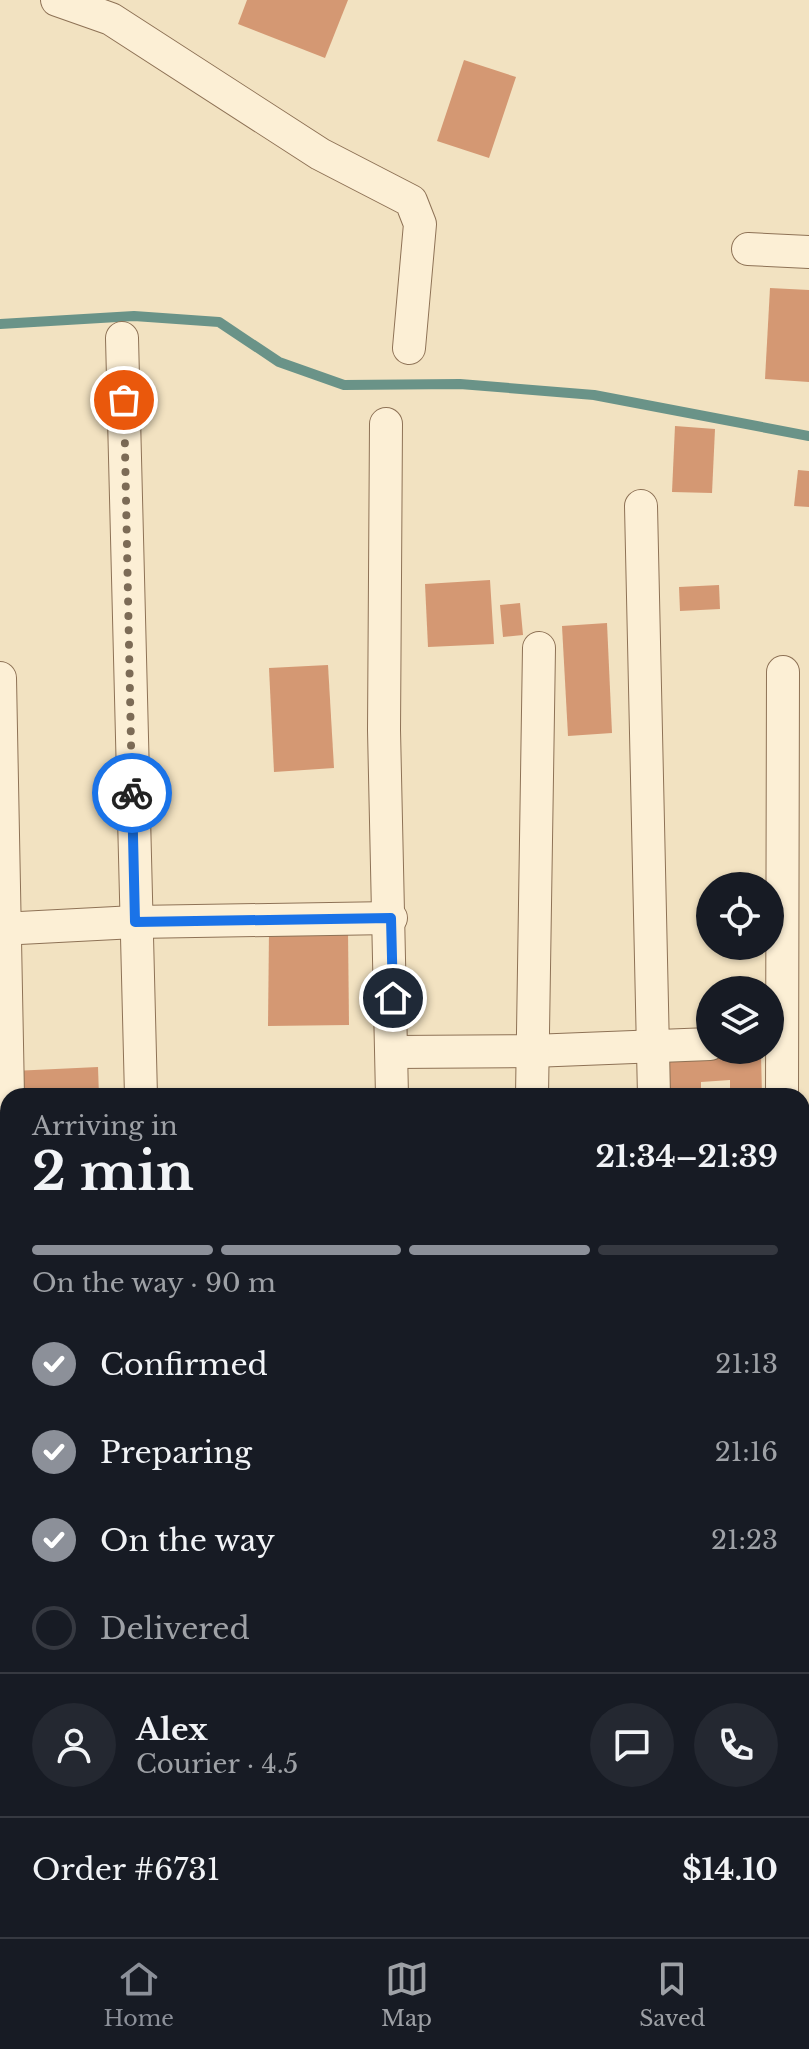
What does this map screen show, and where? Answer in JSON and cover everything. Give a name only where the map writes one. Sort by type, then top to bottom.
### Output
[{"type":"street","points":[[57,0],[111,19],[320,154],[411,201],[420,224],[409,348]]},
{"type":"street","points":[[748,249],[809,252]]},
{"type":"street","points":[[122,338],[141,1088]]},
{"type":"street","points":[[386,424],[384,730],[391,918],[392,1088]]},
{"type":"street","points":[[641,506],[654,1088]]},
{"type":"street","points":[[532,1088],[539,648]]},
{"type":"street","points":[[783,672],[796,899],[784,985]]},
{"type":"street","points":[[0,678],[2,929],[8,1088]]},
{"type":"street","points":[[2,929],[135,922],[391,918]]},
{"type":"street","points":[[394,1052],[532,1051],[696,1044]]},
{"type":"street","points":[[778,1064],[781,1088]]},
{"type":"building","points":[[247,0],[348,0],[325,58],[238,24]]},
{"type":"building","points":[[464,60],[516,77],[489,158],[437,141]]},
{"type":"building","points":[[770,288],[809,290],[809,382],[765,379]]},
{"type":"building","points":[[675,426],[715,429],[712,493],[672,492]]},
{"type":"building","points":[[798,470],[809,471],[809,507],[794,506]]},
{"type":"building","points":[[490,580],[494,644],[428,647],[425,584]]},
{"type":"building","points":[[719,585],[720,609],[680,611],[679,587]]},
{"type":"building","points":[[520,603],[523,635],[503,637],[500,605]]},
{"type":"building","points":[[607,623],[612,733],[568,736],[562,626]]},
{"type":"building","points":[[328,665],[334,768],[274,772],[269,668]]},
{"type":"building","points":[[269,931],[348,931],[349,1025],[268,1026]]},
{"type":"building","points":[[696,1057],[696,1064],[761,1064],[762,1088],[730,1088],[730,1080],[701,1082],[701,1088],[662,1088],[661,1058]]},
{"type":"building","points":[[98,1067],[99,1088],[14,1088],[13,1071]]},
{"type":"waterway","points":[[0,324],[134,316],[219,322],[279,362],[344,385],[460,384],[594,395],[809,436]]},
{"type":"way so far","points":[[124,400],[132,793]]},
{"type":"route","points":[[132,793],[135,922],[391,918],[393,998]]}]
